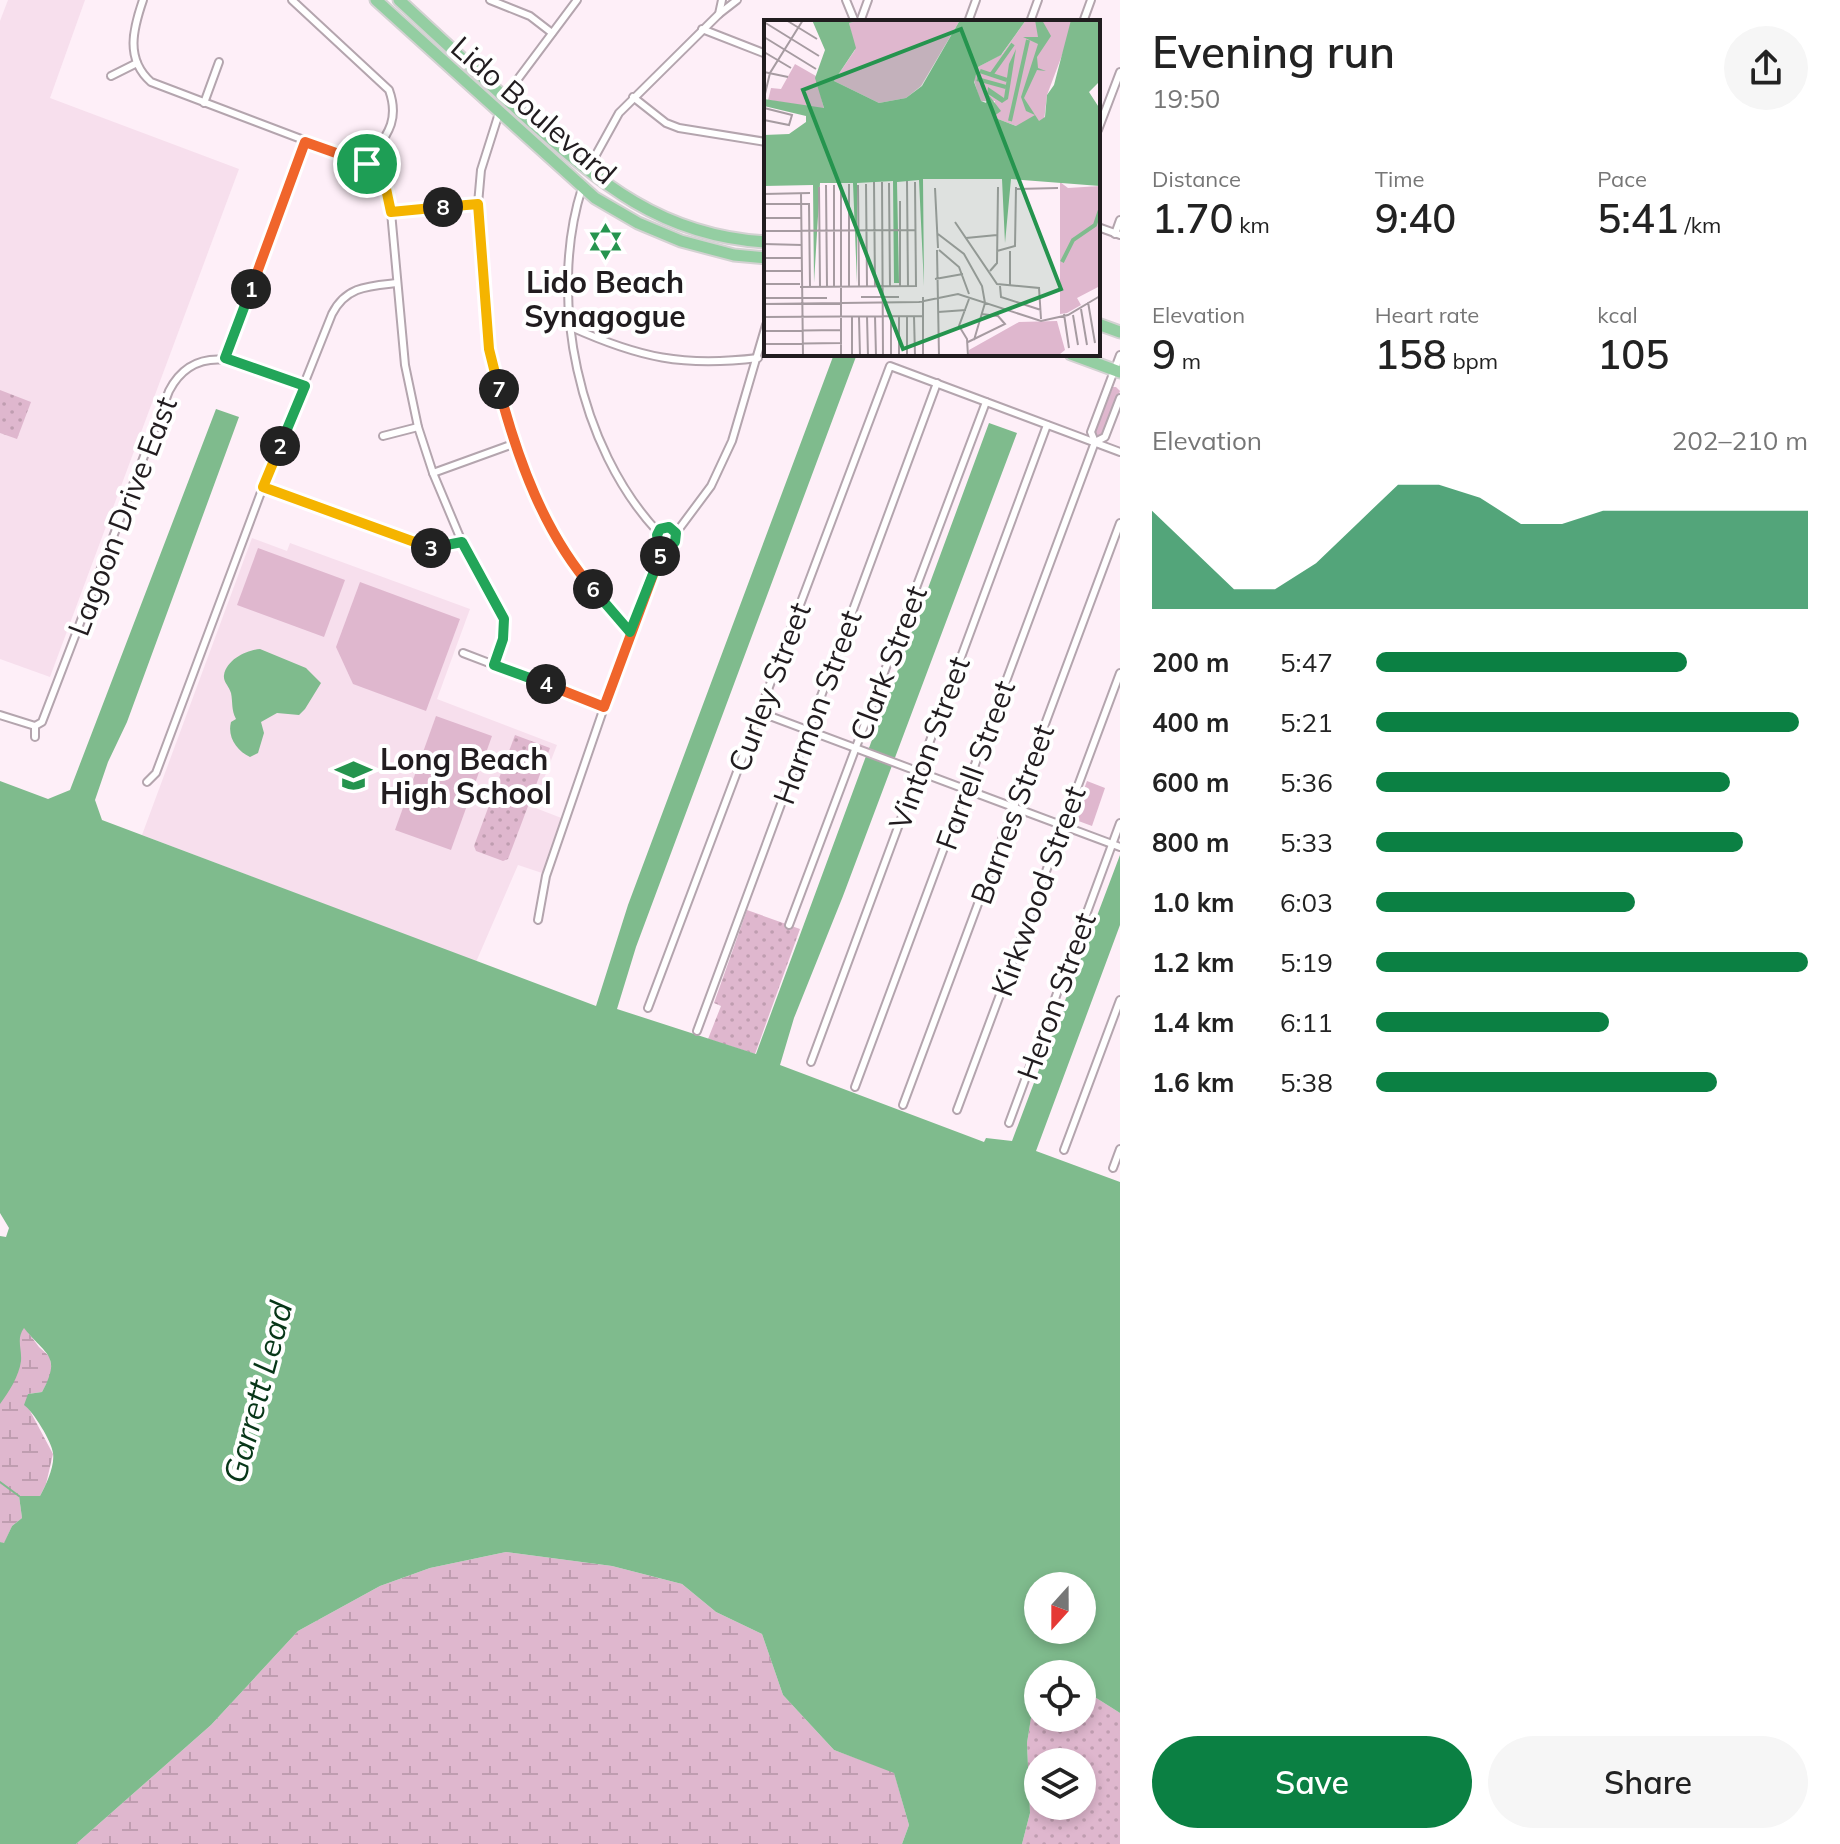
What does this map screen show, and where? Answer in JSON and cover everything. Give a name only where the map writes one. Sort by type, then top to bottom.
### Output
[{"type":"highway","name":"Lido Boulevard","points":[[376,0],[582,188],[614,210],[660,233],[720,252],[764,258]]},
{"type":"highway","name":"Lido Boulevard","points":[[399,0],[587,171],[636,204],[718,235],[764,242]]},
{"type":"highway","points":[[1100,325],[1120,332]]},
{"type":"highway","points":[[1076,356],[1117,371]]},
{"type":"street","points":[[143,0],[132,44],[137,63],[151,82],[367,164],[385,184],[391,212],[405,365],[418,427],[433,473],[462,542],[504,619],[503,639],[494,665]]},
{"type":"street","points":[[292,0],[389,90],[395,106],[394,121],[367,164]]},
{"type":"street","points":[[490,0],[530,16],[552,33]]},
{"type":"street","points":[[577,0],[503,97],[481,170],[478,204],[489,349],[513,444],[538,503],[582,577],[630,632]]},
{"type":"street","points":[[719,14],[722,0]]},
{"type":"street","points":[[587,171],[613,123],[633,97],[702,29],[737,0]]},
{"type":"street","points":[[846,0],[857,20]]},
{"type":"street","points":[[859,20],[868,0]]},
{"type":"street","points":[[969,20],[976,0]]},
{"type":"street","points":[[1031,20],[1038,0]]},
{"type":"street","points":[[1084,20],[1091,0]]},
{"type":"street","points":[[702,29],[764,53]]},
{"type":"street","points":[[204,103],[219,62]]},
{"type":"street","points":[[111,76],[137,63]]},
{"type":"street","points":[[1100,125],[1120,72]]},
{"type":"street","points":[[633,97],[666,123],[679,128],[764,142]]},
{"type":"street","points":[[305,142],[225,358],[305,386]]},
{"type":"street","points":[[582,188],[568,251],[567,289],[582,387],[602,444],[626,491],[658,532],[658,540],[664,546],[675,542],[676,533],[711,486],[732,441],[764,333]]},
{"type":"street","points":[[391,212],[478,204]]},
{"type":"street","points":[[1118,234],[1120,220]]},
{"type":"street","points":[[147,782],[156,773],[263,487],[332,314],[341,299],[358,288],[397,283]]},
{"type":"street","points":[[571,327],[629,351],[665,360],[709,362],[758,358]]},
{"type":"street","points":[[1095,442],[1091,432],[1117,371],[1120,355]]},
{"type":"street","name":"Lagoon Drive East","points":[[35,737],[35,726],[42,722],[173,383],[194,364],[225,358]]},
{"type":"street","name":"Curley Street","points":[[648,1008],[890,366],[937,383]]},
{"type":"street","points":[[937,383],[1120,452]]},
{"type":"street","name":"Harmon Street","points":[[697,1031],[937,383]]},
{"type":"street","points":[[1095,442],[1105,437],[1120,398]]},
{"type":"street","name":"Clark Street","points":[[789,925],[860,749],[986,402]]},
{"type":"street","name":"Vinton Street","points":[[811,1062],[1047,425]]},
{"type":"street","points":[[383,436],[418,427]]},
{"type":"street","name":"Farrell Street","points":[[855,1087],[1095,442]]},
{"type":"street","points":[[433,473],[513,444]]},
{"type":"street","points":[[263,487],[421,546],[438,548],[462,542]]},
{"type":"street","name":"Barnes Street","points":[[903,1105],[1120,523]]},
{"type":"street","points":[[658,532],[669,527],[676,533]]},
{"type":"street","points":[[538,920],[546,876],[630,632],[664,546]]},
{"type":"street","points":[[463,653],[604,707]]},
{"type":"street","name":"Kirkwood Street","points":[[957,1110],[1120,673]]},
{"type":"street","points":[[759,712],[1117,845]]},
{"type":"street","points":[[0,715],[35,726]]},
{"type":"street","name":"Heron Street","points":[[1009,1123],[1117,845],[1120,823]]},
{"type":"street","points":[[1064,1150],[1120,1000]]},
{"type":"street","points":[[1113,1168],[1120,1149]]},
{"type":"shaded area","points":[[8,0],[85,0],[50,98],[239,169],[50,677],[0,659],[0,21]]},
{"type":"shaded area","name":"Long Beach High School","points":[[252,538],[287,551],[290,543],[470,609],[437,699],[557,745],[533,807],[564,819],[545,874],[518,865],[476,962],[142,835]]},
{"type":"green space","points":[[1113,387],[1120,391],[1103,435],[1098,436],[1095,432]]},
{"type":"green space","points":[[0,390],[31,402],[17,439],[0,433]]},
{"type":"green space","points":[[258,548],[345,580],[324,637],[237,605]]},
{"type":"green space","points":[[360,582],[460,619],[426,711],[353,684],[336,647]]},
{"type":"green space","points":[[436,716],[492,736],[451,850],[395,830]]},
{"type":"green space","points":[[515,735],[550,748],[508,859],[503,861],[476,851],[474,846]]},
{"type":"green space","points":[[1087,781],[1105,788],[1092,826],[1073,819]]},
{"type":"green space","points":[[747,910],[800,929],[755,1054],[708,1039],[721,1006],[714,1003]]},
{"type":"green space","points":[[24,1327],[50,1357],[52,1373],[42,1392],[28,1394],[29,1409],[53,1454],[40,1496],[19,1496],[22,1518],[12,1526],[4,1544],[0,1542],[0,1339]]},
{"type":"green space","points":[[506,1552],[612,1566],[682,1584],[716,1612],[762,1634],[783,1695],[834,1750],[894,1772],[909,1825],[902,1844],[76,1844],[211,1725],[298,1631],[380,1586],[430,1568]]},
{"type":"green space","points":[[1096,1698],[1120,1713],[1120,1844],[1022,1844],[1028,1820],[1096,1820],[1096,1748],[1027,1748],[1029,1732],[1096,1732]]},
{"type":"water","name":"Garrett Lead","points":[[833,356],[856,356],[636,947],[617,1009],[756,1054],[989,423],[1017,433],[794,1018],[780,1065],[984,1142],[986,1138],[1012,1141],[1120,855],[1120,925],[1036,1151],[1120,1182],[1120,1713],[1096,1698],[1096,1660],[1024,1660],[1024,1732],[1029,1732],[1027,1748],[1024,1748],[1024,1820],[1028,1820],[1022,1844],[902,1844],[909,1825],[894,1773],[834,1750],[783,1695],[762,1634],[716,1612],[682,1584],[612,1566],[506,1552],[430,1568],[380,1586],[298,1631],[211,1725],[76,1844],[0,1844],[0,1542],[4,1543],[12,1526],[22,1518],[19,1496],[40,1496],[50,1475],[53,1458],[46,1435],[24,1405],[28,1394],[42,1392],[51,1363],[45,1351],[24,1328],[20,1336],[18,1372],[0,1404],[0,1236],[6,1237],[9,1228],[0,1213],[0,781],[48,799],[70,790],[216,409],[239,417],[127,722],[95,800],[102,820],[596,1006],[628,905]]},
{"type":"water","points":[[260,649],[306,668],[321,683],[299,715],[277,713],[261,722],[264,733],[258,753],[250,757],[237,747],[232,738],[231,722],[236,719],[224,675],[229,664],[238,656]]},
{"type":"waterway","points":[[0,1482],[19,1496]]},
{"type":"place","name":"Lido Beach Synagogue","points":[[605,241]]},
{"type":"place","name":"Long Beach High School","points":[[354,776]]},
{"type":"route","points":[[367,164],[305,142],[225,358],[305,386],[263,487],[421,546],[438,548],[462,542],[504,619],[503,639],[494,665],[604,707],[664,546],[659,543],[657,535],[660,529],[666,527],[676,533],[675,542],[664,546],[630,632],[582,577],[562,546],[538,503],[513,444],[489,349],[478,204],[391,212],[385,184],[367,164]]}]
